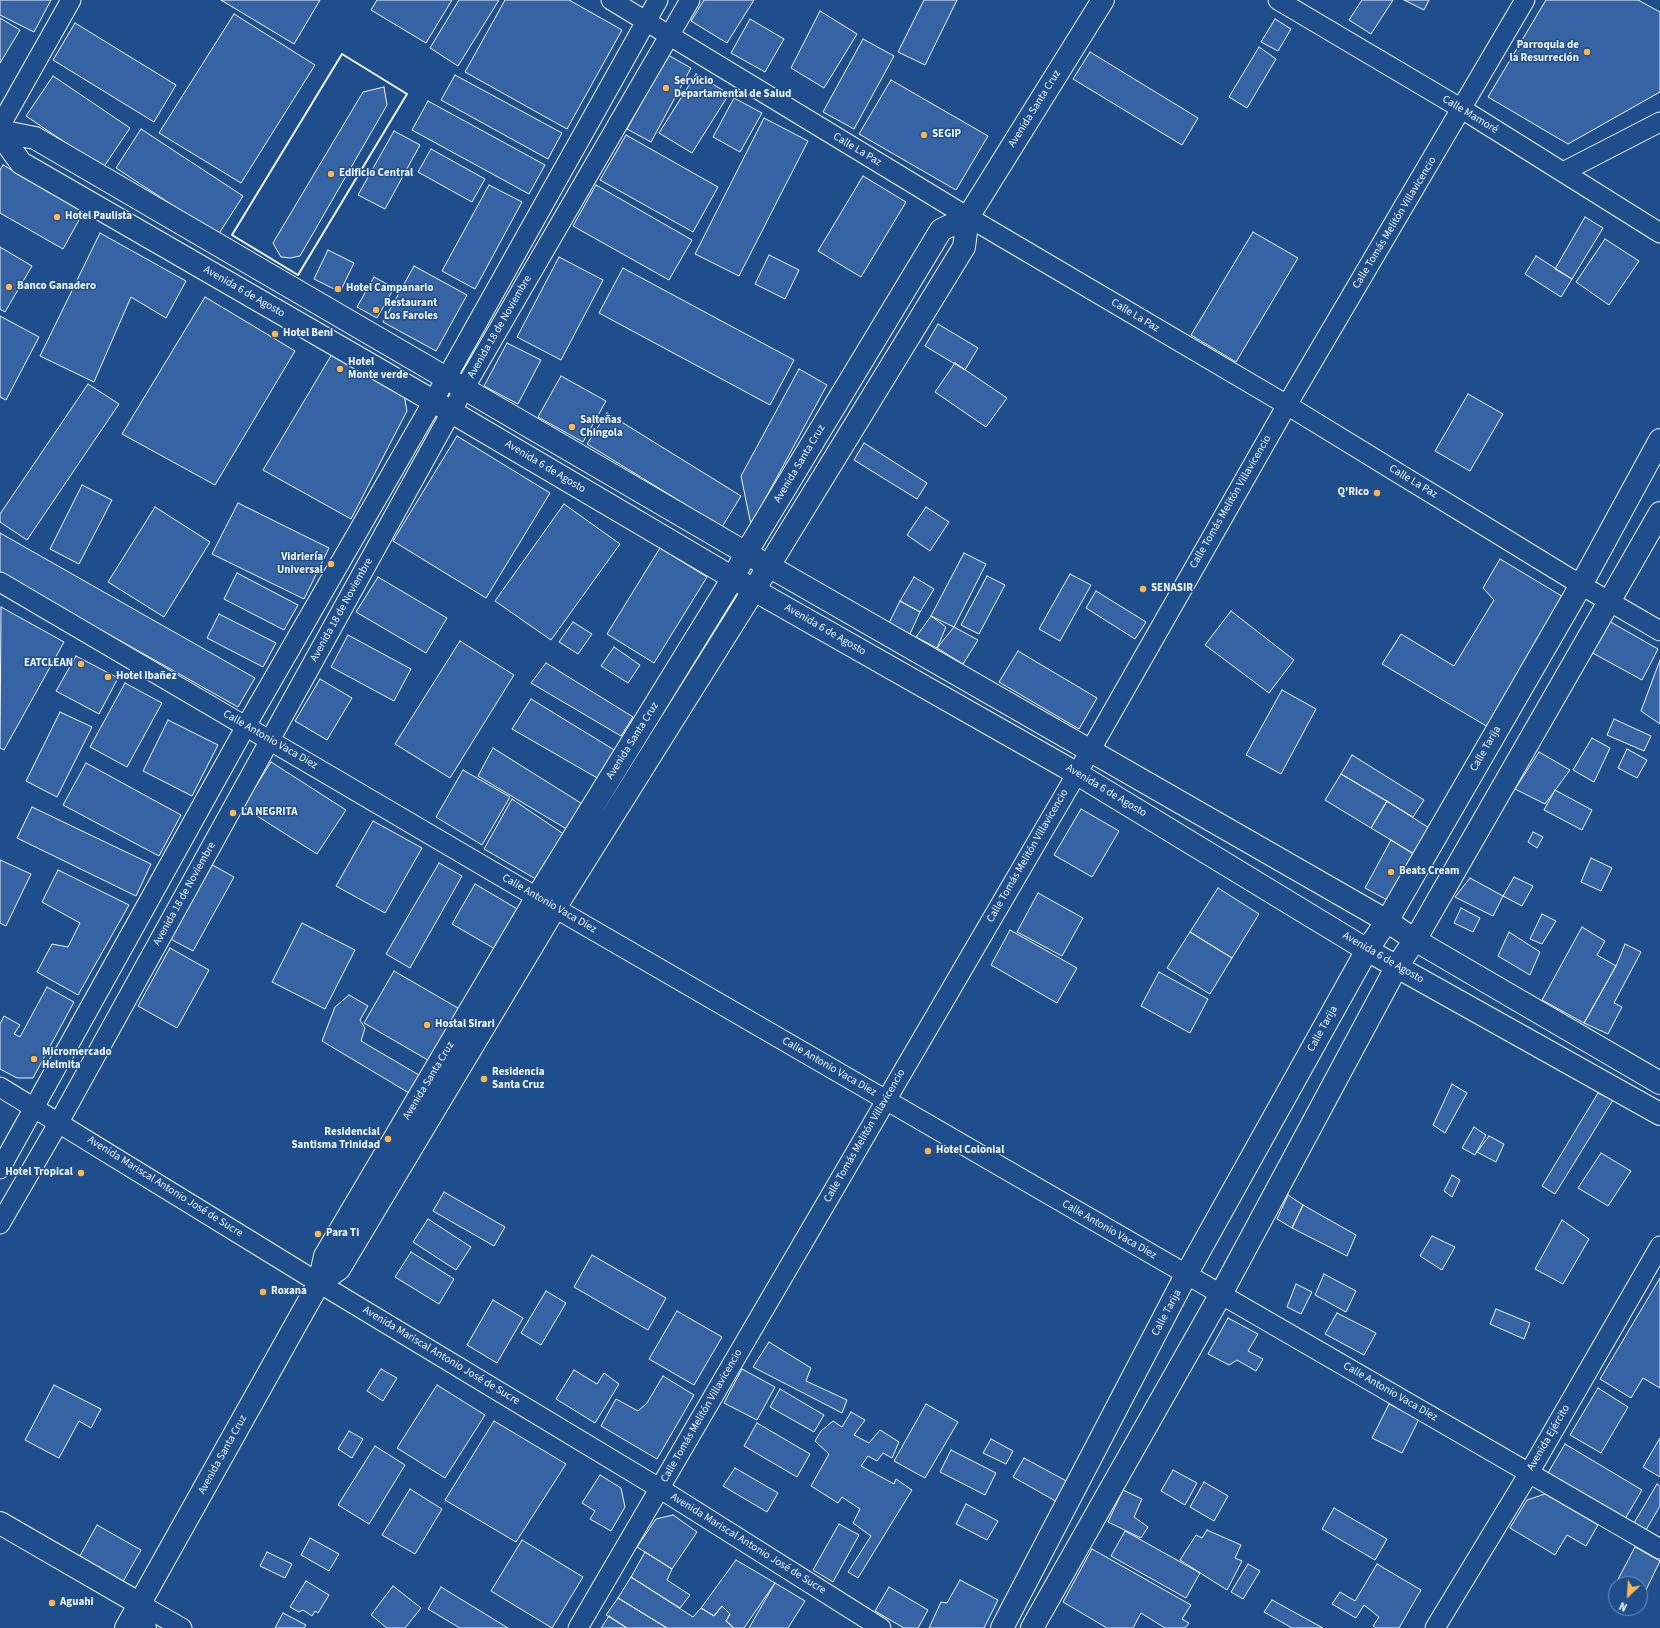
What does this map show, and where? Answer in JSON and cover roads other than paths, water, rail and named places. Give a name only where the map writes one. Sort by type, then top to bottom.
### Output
[{"type":"main road","name":"Avenida Santa Cruz","points":[[546,903],[754,590],[964,247],[968,217],[1103,0]]},
{"type":"main road","points":[[0,131],[35,138],[456,382],[768,566],[1387,921],[1415,940],[1660,1083]]},
{"type":"main road","name":"Avenida 6 de Agosto","points":[[0,134],[21,163],[452,412],[733,578],[1076,773],[1366,950],[1660,1114]]},
{"type":"main road","name":"Avenida Santa Cruz","points":[[126,1628],[319,1283],[339,1269],[746,553],[941,230],[968,217]]},
{"type":"main road","name":"Calle Tarija","points":[[1002,1628],[1186,1275],[1366,950],[1387,921],[1581,585],[1660,440]]},
{"type":"main road","points":[[1032,1628],[1221,1294],[1396,966],[1415,940],[1611,601],[1660,513]]},
{"type":"main road","points":[[0,1523],[140,1604],[145,1628]]},
{"type":"street","points":[[0,126],[71,0]]},
{"type":"street","name":"Calle La Paz","points":[[610,0],[968,217],[1287,405],[1581,585],[1611,601],[1660,631]]},
{"type":"street","name":"Avenida 18 de Noviembre","points":[[0,1224],[59,1122],[452,412],[456,382],[645,22],[658,0]]},
{"type":"street","name":"Avenida 18 de Noviembre","points":[[0,1169],[246,726],[433,401],[456,382],[690,0]]},
{"type":"street","name":"Calle Mamoré","points":[[1278,0],[1462,109],[1660,233]]},
{"type":"street","name":"Calle Tomás Melitón Villavicencio","points":[[578,1628],[1090,751],[1287,405],[1525,0]]},
{"type":"street","points":[[1563,172],[1660,122]]},
{"type":"street","name":"Calle Antonio Vaca Diez","points":[[0,582],[546,903],[1660,1549]]},
{"type":"street","name":"Avenida Mariscal Antonio José de Sucre","points":[[0,1087],[35,1107],[319,1283],[659,1488],[881,1628]]},
{"type":"street","name":"Avenida Ejército","points":[[1435,1628],[1529,1473],[1660,1246]]},
{"type":"street","points":[[140,1604],[182,1628]]},
{"type":"place","name":"Parroquia de la Resurreción","points":[[1587,52]]},
{"type":"place","name":"Servicio Departamental de Salud","points":[[666,88]]},
{"type":"place","name":"SEGIP","points":[[924,135]]},
{"type":"place","name":"Edificio Central","points":[[331,174]]},
{"type":"place","name":"Hotel Paulista","points":[[57,217]]},
{"type":"place","name":"Banco Ganadero","points":[[9,287]]},
{"type":"place","name":"Hotel Campanario","points":[[338,289]]},
{"type":"place","name":"Restaurant Los Faroles","points":[[376,310]]},
{"type":"place","name":"Hotel Beni","points":[[275,334]]},
{"type":"place","name":"Hotel Monte verde","points":[[340,369]]},
{"type":"place","name":"Salteñas Chingola","points":[[572,427]]},
{"type":"place","name":"Q'Rico","points":[[1377,493]]},
{"type":"place","name":"Vidriería Universal","points":[[331,564]]},
{"type":"place","name":"SENASIR","points":[[1143,589]]},
{"type":"place","name":"EATCLEAN","points":[[81,664]]},
{"type":"place","name":"Hotel Ibañez","points":[[108,677]]},
{"type":"place","name":"LA NEGRITA","points":[[233,813]]},
{"type":"place","name":"Beats Cream","points":[[1391,872]]},
{"type":"place","name":"Hostal Sirari","points":[[427,1025]]},
{"type":"place","name":"Micromercado Helmita","points":[[34,1059]]},
{"type":"place","name":"Residencia Santa Cruz","points":[[484,1079]]},
{"type":"place","name":"Residencial Santisma Trinidad","points":[[388,1139]]},
{"type":"place","name":"Hotel Colonial","points":[[928,1151]]},
{"type":"place","name":"Hotel Tropical","points":[[81,1173]]},
{"type":"place","name":"Para Ti","points":[[318,1234]]},
{"type":"place","name":"Roxana","points":[[263,1292]]},
{"type":"place","name":"Aguahi","points":[[52,1603]]}]
